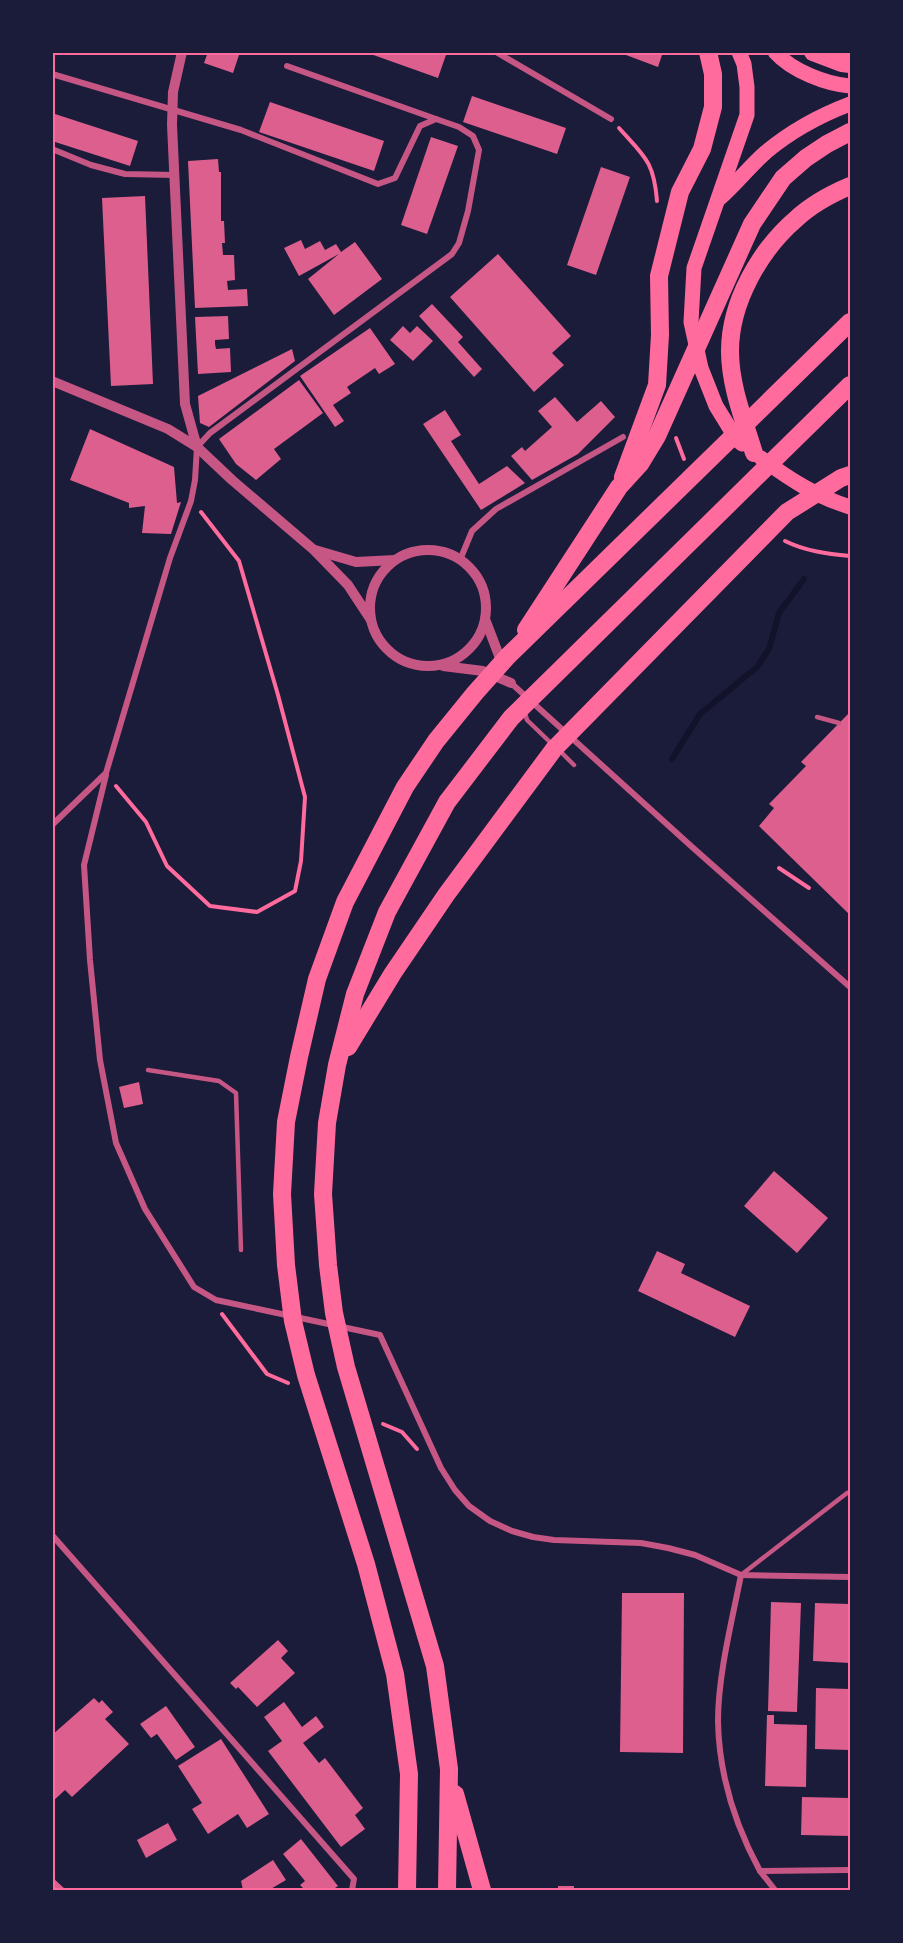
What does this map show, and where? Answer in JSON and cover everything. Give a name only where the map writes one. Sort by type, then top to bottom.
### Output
[{"type":"highway","points":[[619,487],[657,386],[660,335],[659,276],[680,192],[702,149],[713,107],[713,74],[708,52]]},
{"type":"highway","points":[[813,52],[850,64]]},
{"type":"highway","points":[[508,656],[619,487],[640,464],[657,436],[752,224],[765,204],[783,178],[806,158],[850,132]]},
{"type":"highway","points":[[754,453],[734,382],[730,351],[735,314],[749,279],[771,244],[796,218],[828,195],[850,186]]},
{"type":"highway","points":[[407,1890],[409,1774],[395,1674],[366,1564],[306,1375],[293,1321],[286,1265],[282,1194],[286,1122],[317,979],[345,902],[405,787],[436,741],[508,656],[850,321]]},
{"type":"highway","points":[[482,1890],[449,1769],[435,1666],[346,1367],[333,1313],[323,1194],[327,1122],[337,1065],[355,994],[387,912],[447,802],[511,718],[850,385]]},
{"type":"highway","points":[[337,1065],[393,973],[439,905],[554,749],[787,512],[841,478],[850,475]]},
{"type":"highway","points":[[447,1890],[449,1769]]},
{"type":"main road","points":[[740,52],[747,87],[747,115],[694,268],[691,322],[700,368],[716,406],[737,440],[790,480],[828,500],[850,507]]},
{"type":"main road","points":[[775,52],[794,67],[808,74],[849,86]]},
{"type":"main road","points":[[718,201],[766,152],[831,111],[850,104]]},
{"type":"street","points":[[182,52],[173,92],[172,110],[185,404],[197,447],[195,480],[191,501],[170,558],[106,773],[84,866],[100,1060],[116,1143],[145,1209],[194,1287],[216,1300],[380,1335],[441,1468],[469,1506],[490,1521],[533,1537],[554,1540],[631,1542],[668,1548],[695,1555],[741,1575],[850,1577]]},
{"type":"street","points":[[496,52],[611,119]]},
{"type":"street","points":[[197,447],[210,433],[453,254],[459,243],[468,211],[479,150],[473,136],[459,127],[287,66]]},
{"type":"street","points":[[52,74],[241,130],[378,184],[395,178],[420,126],[436,119]]},
{"type":"street","points":[[52,149],[92,165],[125,174],[175,175]]},
{"type":"street","points":[[52,381],[168,429],[197,447],[232,480],[315,550],[348,585],[371,620],[383,644],[404,661],[422,666],[440,665],[483,671],[514,685]]},
{"type":"street","points":[[460,560],[472,531],[496,509],[623,437]]},
{"type":"street","points":[[315,550],[356,562],[395,560],[411,553],[428,550],[445,552],[460,560],[473,571],[482,586],[486,602],[485,619],[480,636],[470,649],[456,660],[440,665]]},
{"type":"street","points":[[371,620],[371,603],[375,586],[383,572],[395,560]]},
{"type":"street","points":[[485,619],[498,657],[514,685],[850,987]]},
{"type":"street","points":[[52,825],[106,773]]},
{"type":"street","points":[[52,1535],[354,1879],[352,1890]]},
{"type":"street","points":[[741,1575],[720,1689],[718,1721],[724,1772],[733,1812],[744,1842],[760,1871],[775,1890]]},
{"type":"street","points":[[760,1871],[850,1870]]},
{"type":"lane","points":[[514,685],[527,720],[574,765]]},
{"type":"lane","points":[[817,717],[839,723]]},
{"type":"lane","points":[[148,1070],[219,1081],[236,1093],[240,1250]]},
{"type":"lane","points":[[741,1575],[847,1493]]},
{"type":"path","points":[[106,773],[146,822],[167,866],[210,906],[257,912],[295,891],[301,861],[304,797],[281,707],[239,561],[191,501]]},
{"type":"path","points":[[779,868],[809,888]]},
{"type":"building","points":[[208,52],[240,52],[233,73],[204,63]]},
{"type":"building","points":[[365,52],[447,52],[438,78]]},
{"type":"building","points":[[618,52],[663,52],[658,67]]},
{"type":"building","points":[[472,96],[566,128],[557,154],[463,122]]},
{"type":"building","points":[[270,102],[384,141],[374,171],[259,132]]},
{"type":"building","points":[[52,113],[138,141],[130,166],[52,141]]},
{"type":"building","points":[[431,137],[458,146],[427,234],[401,225]]},
{"type":"building","points":[[218,159],[219,172],[221,172],[221,221],[224,221],[223,255],[234,255],[235,280],[227,281],[228,290],[247,289],[248,306],[195,308],[188,161]]},
{"type":"building","points":[[601,167],[630,177],[596,275],[567,265]]},
{"type":"building","points":[[145,196],[153,384],[111,386],[102,198]]},
{"type":"building","points":[[301,240],[305,249],[320,241],[325,250],[336,244],[341,252],[355,242],[382,279],[334,315],[308,279],[339,254],[299,276],[284,248]]},
{"type":"building","points":[[498,254],[571,336],[552,353],[564,365],[534,392],[450,297]]},
{"type":"building","points":[[432,304],[463,337],[458,342],[482,369],[474,377],[419,316]]},
{"type":"building","points":[[228,316],[229,339],[215,340],[215,344],[216,349],[230,348],[231,372],[198,374],[195,317]]},
{"type":"building","points":[[403,326],[410,333],[417,326],[433,341],[413,361],[390,340]]},
{"type":"building","points":[[370,328],[395,364],[379,374],[375,368],[347,387],[351,393],[333,405],[344,421],[335,427],[300,376]]},
{"type":"building","points":[[292,349],[295,361],[209,427],[200,423],[198,396]]},
{"type":"building","points":[[299,380],[323,413],[274,449],[281,459],[256,480],[236,464],[219,439]]},
{"type":"building","points":[[555,397],[577,422],[601,401],[615,417],[578,454],[532,480],[511,456],[522,447],[525,451],[552,427],[538,411]]},
{"type":"building","points":[[445,410],[461,435],[451,441],[479,484],[507,466],[525,483],[481,510],[423,424]]},
{"type":"building","points":[[90,429],[174,467],[177,503],[181,502],[171,534],[142,533],[145,506],[129,508],[129,503],[70,480]]},
{"type":"building","points":[[850,712],[850,915],[759,826],[774,808],[769,804],[806,766],[801,762]]},
{"type":"building","points":[[139,1082],[143,1104],[124,1108],[119,1087]]},
{"type":"building","points":[[774,1171],[828,1218],[797,1253],[744,1206]]},
{"type":"building","points":[[657,1251],[685,1264],[681,1273],[750,1306],[735,1337],[638,1291]]},
{"type":"building","points":[[622,1593],[684,1593],[683,1753],[620,1752]]},
{"type":"building","points":[[771,1602],[801,1603],[797,1712],[768,1711]]},
{"type":"building","points":[[815,1603],[850,1604],[850,1663],[813,1661]]},
{"type":"building","points":[[278,1640],[288,1651],[281,1658],[295,1673],[257,1707],[238,1687],[236,1689],[230,1683]]},
{"type":"building","points":[[816,1688],[850,1689],[850,1750],[815,1749]]},
{"type":"building","points":[[94,1698],[99,1703],[102,1700],[113,1712],[105,1719],[129,1744],[72,1797],[65,1790],[52,1802],[52,1735]]},
{"type":"building","points":[[284,1702],[302,1727],[316,1716],[324,1727],[303,1743],[319,1763],[325,1758],[363,1808],[355,1815],[365,1829],[341,1847],[268,1751],[282,1741],[264,1717]]},
{"type":"building","points":[[166,1706],[195,1747],[176,1760],[157,1734],[151,1738],[140,1724]]},
{"type":"building","points":[[767,1715],[774,1715],[774,1724],[807,1725],[806,1787],[765,1786]]},
{"type":"building","points":[[221,1739],[269,1814],[247,1828],[238,1814],[208,1834],[192,1809],[202,1803],[178,1766]]},
{"type":"building","points":[[802,1797],[850,1798],[850,1836],[801,1835]]},
{"type":"building","points":[[168,1823],[177,1840],[146,1858],[137,1840]]},
{"type":"building","points":[[301,1839],[338,1886],[332,1890],[305,1890],[300,1885],[305,1881],[283,1854]]},
{"type":"building","points":[[273,1860],[286,1880],[269,1890],[243,1890],[241,1881]]},
{"type":"building","points":[[52,1877],[66,1890],[52,1890]]},
{"type":"building","points":[[558,1886],[574,1886],[574,1890],[558,1890]]},
{"type":"waterway","points":[[672,759],[700,714],[757,667],[769,649],[779,613],[804,579]]}]
